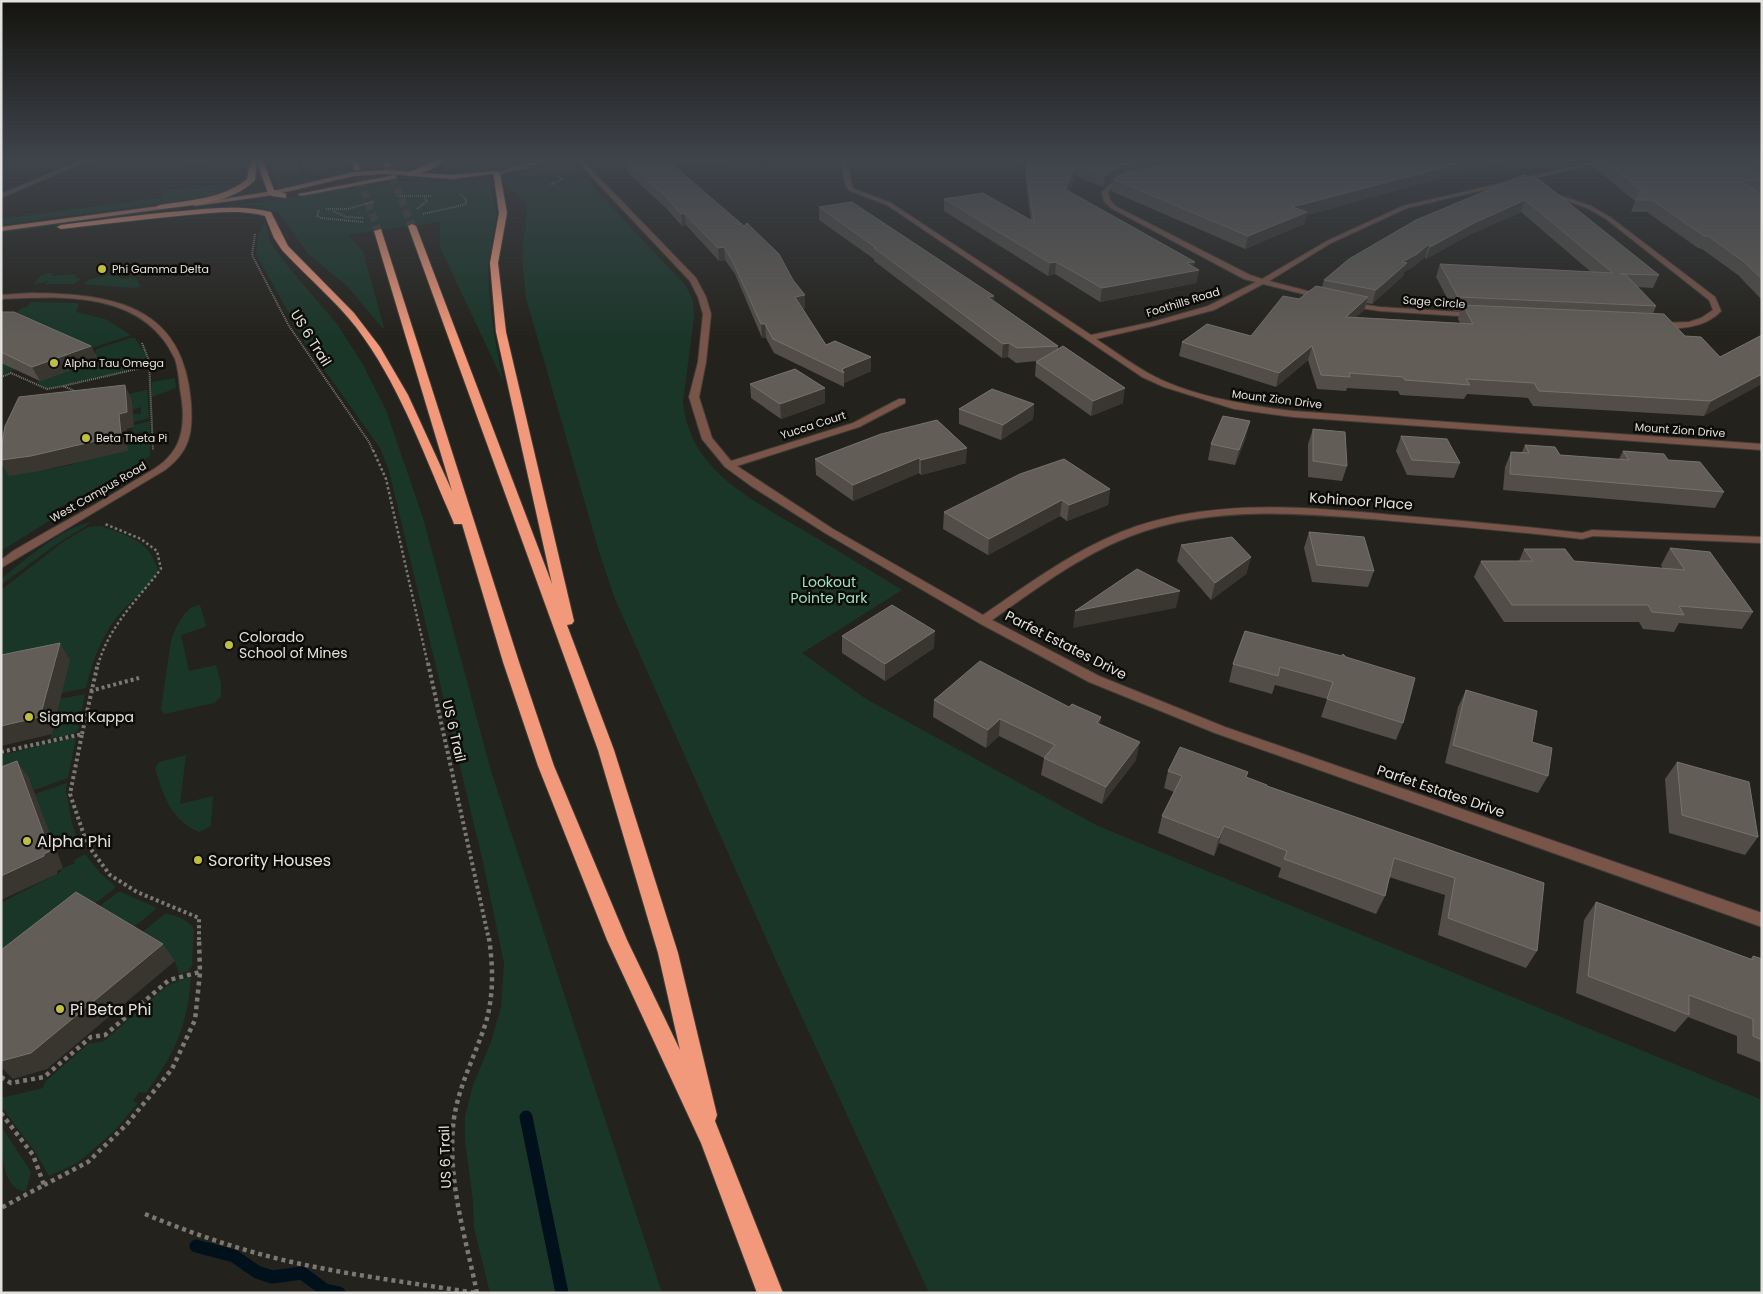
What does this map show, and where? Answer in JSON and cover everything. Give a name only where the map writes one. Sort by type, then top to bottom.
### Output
[{"type":"highway","points":[[61,227],[145,218]]},
{"type":"highway","points":[[270,218],[278,238],[285,248],[344,307],[380,356],[402,396],[485,580]]},
{"type":"highway","points":[[502,218],[494,263],[494,279],[501,332],[578,671]]},
{"type":"highway","points":[[412,226],[606,750],[655,908],[682,1006],[711,1139]]},
{"type":"highway","points":[[378,231],[485,580],[546,766],[594,888],[632,975],[711,1139],[770,1293]]},
{"type":"main road","points":[[1,229],[78,218]]},
{"type":"main road","points":[[1,235],[123,218]]},
{"type":"street","name":"Parfet Estates Drive","points":[[634,218],[693,280],[702,297],[707,314],[702,362],[694,398],[707,439],[729,465],[828,531],[983,620],[1094,679],[1220,730],[1762,920]]},
{"type":"street","name":"Mount Zion Drive","points":[[910,218],[1088,338],[1145,374],[1167,386],[1237,407],[1293,414],[1762,447]]},
{"type":"street","name":"Sage Circle","points":[[1134,218],[1247,277],[1333,301],[1380,309],[1482,316]]},
{"type":"street","name":"Foothills Road","points":[[1088,338],[1153,324],[1211,308],[1263,281],[1329,242],[1378,218]]},
{"type":"street","points":[[1608,218],[1712,299],[1717,311],[1711,317],[1696,323],[1646,325]]},
{"type":"street","name":"West Campus Road","points":[[1,297],[50,295],[86,297],[129,308],[146,316],[166,336],[179,357],[185,383],[186,439],[174,457],[159,470],[45,536],[1,565]]},
{"type":"street","name":"Yucca Court","points":[[729,465],[856,425],[902,401]]},
{"type":"street","name":"Kohinoor Place","points":[[983,620],[1049,576],[1098,547],[1140,529],[1186,518],[1238,510],[1324,512],[1582,536],[1592,533],[1762,540]]},
{"type":"path","points":[[326,218],[368,222]]},
{"type":"path","name":"US 6 Trail","points":[[256,232],[251,249],[254,260],[289,326],[368,442],[386,479],[487,927],[493,980],[486,1020],[456,1108],[453,1128],[458,1199],[477,1293]]},
{"type":"path","points":[[136,336],[147,352],[150,366],[149,384],[153,452]]},
{"type":"path","points":[[1,377],[11,374],[47,389],[150,366]]},
{"type":"path","points":[[63,386],[81,394]]},
{"type":"path","points":[[1,1208],[88,1162],[126,1124],[172,1068],[195,1020],[200,972],[199,918],[137,892],[110,875],[87,844],[70,794],[96,664],[107,639],[120,619],[161,569],[157,551],[141,539],[80,516]]},
{"type":"path","points":[[90,691],[139,678]]},
{"type":"path","points":[[1,752],[82,734]]},
{"type":"path","points":[[1,1077],[11,1083],[44,1077],[91,1038],[105,1035],[169,980],[200,972]]},
{"type":"path","points":[[1,1113],[33,1155],[44,1185]]},
{"type":"path","points":[[145,1214],[181,1229],[270,1256],[372,1277],[477,1293]]},
{"type":"green space","points":[[5,218],[49,218],[1,225],[1,219]]},
{"type":"green space","points":[[95,218],[107,218],[1,233],[1,231]]},
{"type":"green space","points":[[283,218],[496,218],[488,265],[489,292],[494,334],[503,381],[440,246],[440,222],[348,235],[363,252],[385,331],[347,286],[309,255]]},
{"type":"green space","name":"Lookout Pointe Park","points":[[526,218],[622,218],[686,286],[693,301],[694,317],[683,402],[686,420],[698,448],[720,474],[748,497],[902,590],[802,653],[866,699],[1098,826],[1762,1100],[1762,1293],[929,1293],[778,965],[615,599],[600,555],[526,298],[522,258]]},
{"type":"green space","points":[[265,222],[270,242],[290,269],[337,324],[362,363],[386,410],[423,518],[491,771],[662,1293],[490,1293],[474,1228],[473,1201],[465,1141],[465,1116],[473,1085],[491,1042],[501,1007],[504,963],[483,862],[389,471],[380,448],[304,341],[256,254],[258,236]]},
{"type":"green space","points":[[53,273],[52,276],[75,274],[76,278],[81,279],[74,284],[46,284],[48,281],[33,285],[40,276]]},
{"type":"green space","points":[[111,275],[124,279],[134,277],[138,280],[140,287],[83,284],[90,279]]},
{"type":"green space","points":[[31,302],[76,303],[79,304],[76,312],[105,319],[131,335],[92,348],[11,367],[15,370],[1,375],[1,344],[4,321],[22,308],[27,307]]},
{"type":"green space","points":[[135,338],[146,355],[148,366],[51,388],[36,382],[97,360],[89,355],[95,353],[96,349]]},
{"type":"green space","points":[[175,378],[176,388],[152,397],[152,382]]},
{"type":"green space","points":[[147,390],[149,418],[134,422],[130,414],[141,414],[141,407],[131,411],[133,400],[101,404],[94,401]]},
{"type":"green space","points":[[150,421],[150,456],[119,476],[56,509],[59,511],[57,516],[1,551],[1,454],[5,461],[4,468],[40,471],[75,464],[75,462],[128,451],[128,439],[141,438],[142,431],[131,435],[134,425]]},
{"type":"green space","points":[[92,522],[54,546],[1,585],[1,579],[44,545],[68,530]]},
{"type":"green space","points":[[101,526],[129,536],[144,546],[150,552],[158,571],[151,582],[122,611],[109,628],[95,657],[86,688],[62,693],[1,675],[1,590],[63,542],[88,527]]},
{"type":"green space","points":[[200,605],[205,627],[181,635],[189,671],[216,665],[221,683],[221,697],[214,703],[164,714],[161,709],[171,640],[178,623],[186,613],[195,606]]},
{"type":"green space","points":[[85,694],[78,731],[73,734],[50,739],[60,699]]},
{"type":"green space","points":[[76,737],[68,778],[34,790],[31,782],[1,795],[1,755]]},
{"type":"green space","points":[[186,755],[180,804],[213,796],[211,826],[199,832],[181,821],[175,814],[161,788],[155,768],[159,762]]},
{"type":"green space","points":[[67,783],[66,791],[72,824],[79,845],[67,844],[66,842],[55,848],[35,794]]},
{"type":"green space","points":[[85,854],[100,873],[115,886],[114,889],[74,919],[1,965],[1,903],[62,871],[61,869],[75,863],[74,860]]},
{"type":"green space","points":[[118,892],[157,908],[127,933],[92,912]]},
{"type":"green space","points":[[165,914],[181,918],[194,929],[192,966],[188,971],[179,974],[175,961],[136,937]]},
{"type":"green space","points":[[189,977],[191,979],[186,1012],[177,1040],[164,1066],[146,1093],[139,1092],[133,1101],[138,1103],[114,1131],[89,1153],[77,1163],[49,1176],[36,1153],[1,1106],[1,1098],[43,1088],[45,1082],[88,1044],[104,1041],[168,985]]},
{"type":"green space","points":[[1,1126],[31,1172],[26,1191],[18,1189],[7,1176],[2,1155]]},
{"type":"building","points":[[689,218],[735,218],[744,226],[747,223],[779,254],[793,280],[805,295],[795,297],[826,345],[835,341],[871,357],[842,369],[844,373],[773,339],[765,324],[761,324],[733,262],[724,247],[718,248]]},
{"type":"building","points":[[835,218],[877,218],[994,296],[988,297],[1058,346],[1017,348],[1009,343],[1003,344],[874,248],[876,248]]},
{"type":"building","points":[[976,218],[1028,218],[1034,222],[1034,218],[1117,218],[1195,262],[1187,263],[1199,270],[1102,288],[1056,262],[1050,263]]},
{"type":"building","points":[[1206,218],[1291,218],[1248,236]]},
{"type":"building","points":[[1420,218],[1484,218],[1430,247],[1429,244],[1417,254],[1402,262],[1407,263],[1376,290],[1324,280],[1349,259]]},
{"type":"building","points":[[1547,218],[1588,218],[1659,275],[1625,274],[1656,306],[1458,297],[1440,264],[1613,273]]},
{"type":"building","points":[[1679,218],[1762,218],[1762,279],[1744,262],[1708,236],[1704,236]]},
{"type":"building","points":[[1316,286],[1368,297],[1346,317],[1473,324],[1463,305],[1664,314],[1685,336],[1701,337],[1720,357],[1762,335],[1762,374],[1711,401],[1539,391],[1534,383],[1466,379],[1470,385],[1349,373],[1350,377],[1321,375],[1312,346],[1279,373],[1182,342],[1207,324],[1251,336],[1283,296],[1299,299]]},
{"type":"building","points":[[1,312],[14,312],[91,346],[32,367],[1,352]]},
{"type":"building","points":[[1063,346],[1125,388],[1093,401],[1036,362]]},
{"type":"building","points":[[795,369],[825,388],[780,404],[750,384]]},
{"type":"building","points":[[125,385],[127,412],[119,414],[121,435],[31,456],[1,460],[5,426],[19,397]]},
{"type":"building","points":[[992,389],[1034,404],[1003,425],[959,409]]},
{"type":"building","points":[[1223,416],[1250,421],[1239,450],[1211,444]]},
{"type":"building","points":[[937,420],[967,448],[921,460],[919,458],[853,485],[815,459],[881,434]]},
{"type":"building","points":[[1313,429],[1345,432],[1347,466],[1313,461]]},
{"type":"building","points":[[1401,436],[1447,439],[1460,463],[1412,460]]},
{"type":"building","points":[[1525,445],[1555,447],[1560,455],[1629,460],[1623,451],[1664,454],[1668,460],[1700,462],[1724,492],[1510,474],[1511,452],[1529,453]]},
{"type":"building","points":[[1064,459],[1110,489],[1069,505],[1062,500],[989,539],[944,512],[1020,474]]},
{"type":"building","points":[[1309,532],[1364,537],[1374,571],[1317,565]]},
{"type":"building","points":[[1232,537],[1251,557],[1215,583],[1181,545]]},
{"type":"building","points":[[1670,548],[1710,552],[1753,612],[1679,606],[1684,615],[1652,612],[1648,605],[1512,605],[1481,561],[1533,561],[1524,549],[1565,549],[1574,561],[1685,570]]},
{"type":"building","points":[[1137,569],[1180,591],[1075,611]]},
{"type":"building","points":[[892,605],[935,631],[885,664],[842,636]]},
{"type":"building","points":[[1245,631],[1342,656],[1343,654],[1346,657],[1415,678],[1403,723],[1327,699],[1333,682],[1280,667],[1278,676],[1233,664]]},
{"type":"building","points":[[60,643],[40,717],[1,726],[1,655]]},
{"type":"building","points":[[980,661],[1069,707],[1072,704],[1101,717],[1097,723],[1140,742],[1106,787],[1044,758],[1055,745],[1000,719],[988,730],[934,700]]},
{"type":"building","points":[[1466,690],[1537,711],[1532,742],[1552,748],[1548,776],[1453,745]]},
{"type":"building","points":[[1180,747],[1248,772],[1246,777],[1267,786],[1544,883],[1537,951],[1448,918],[1455,878],[1394,858],[1385,896],[1284,859],[1287,851],[1224,826],[1219,838],[1162,816],[1182,776],[1168,771]]},
{"type":"building","points":[[17,761],[50,851],[44,854],[44,856],[1,876],[1,767]]},
{"type":"building","points":[[1677,762],[1749,782],[1758,837],[1682,815]]},
{"type":"building","name":"Pi Beta Phi","points":[[76,892],[163,944],[31,1053],[1,1061],[1,950]]},
{"type":"building","points":[[1596,902],[1753,960],[1753,956],[1762,959],[1762,1040],[1753,1036],[1753,1019],[1689,995],[1689,1015],[1588,976]]},
{"type":"waterway","points":[[526,1117],[562,1293]]},
{"type":"waterway","points":[[196,1246],[234,1256],[257,1272],[272,1277],[302,1273],[325,1290],[339,1293]]},
{"type":"tunnel","points":[[374,218],[378,231]]},
{"type":"tunnel","points":[[409,218],[412,226]]},
{"type":"place","name":"Phi Gamma Delta","points":[[102,269]]},
{"type":"place","name":"Alpha Tau Omega","points":[[54,363]]},
{"type":"place","name":"Beta Theta Pi","points":[[86,438]]},
{"type":"place","name":"Colorado School of Mines","points":[[229,645]]},
{"type":"place","name":"Sigma Kappa","points":[[29,717]]},
{"type":"place","name":"Alpha Phi","points":[[27,841]]},
{"type":"place","name":"Sorority Houses","points":[[198,860]]},
{"type":"place","name":"Pi Beta Phi","points":[[60,1009]]}]
